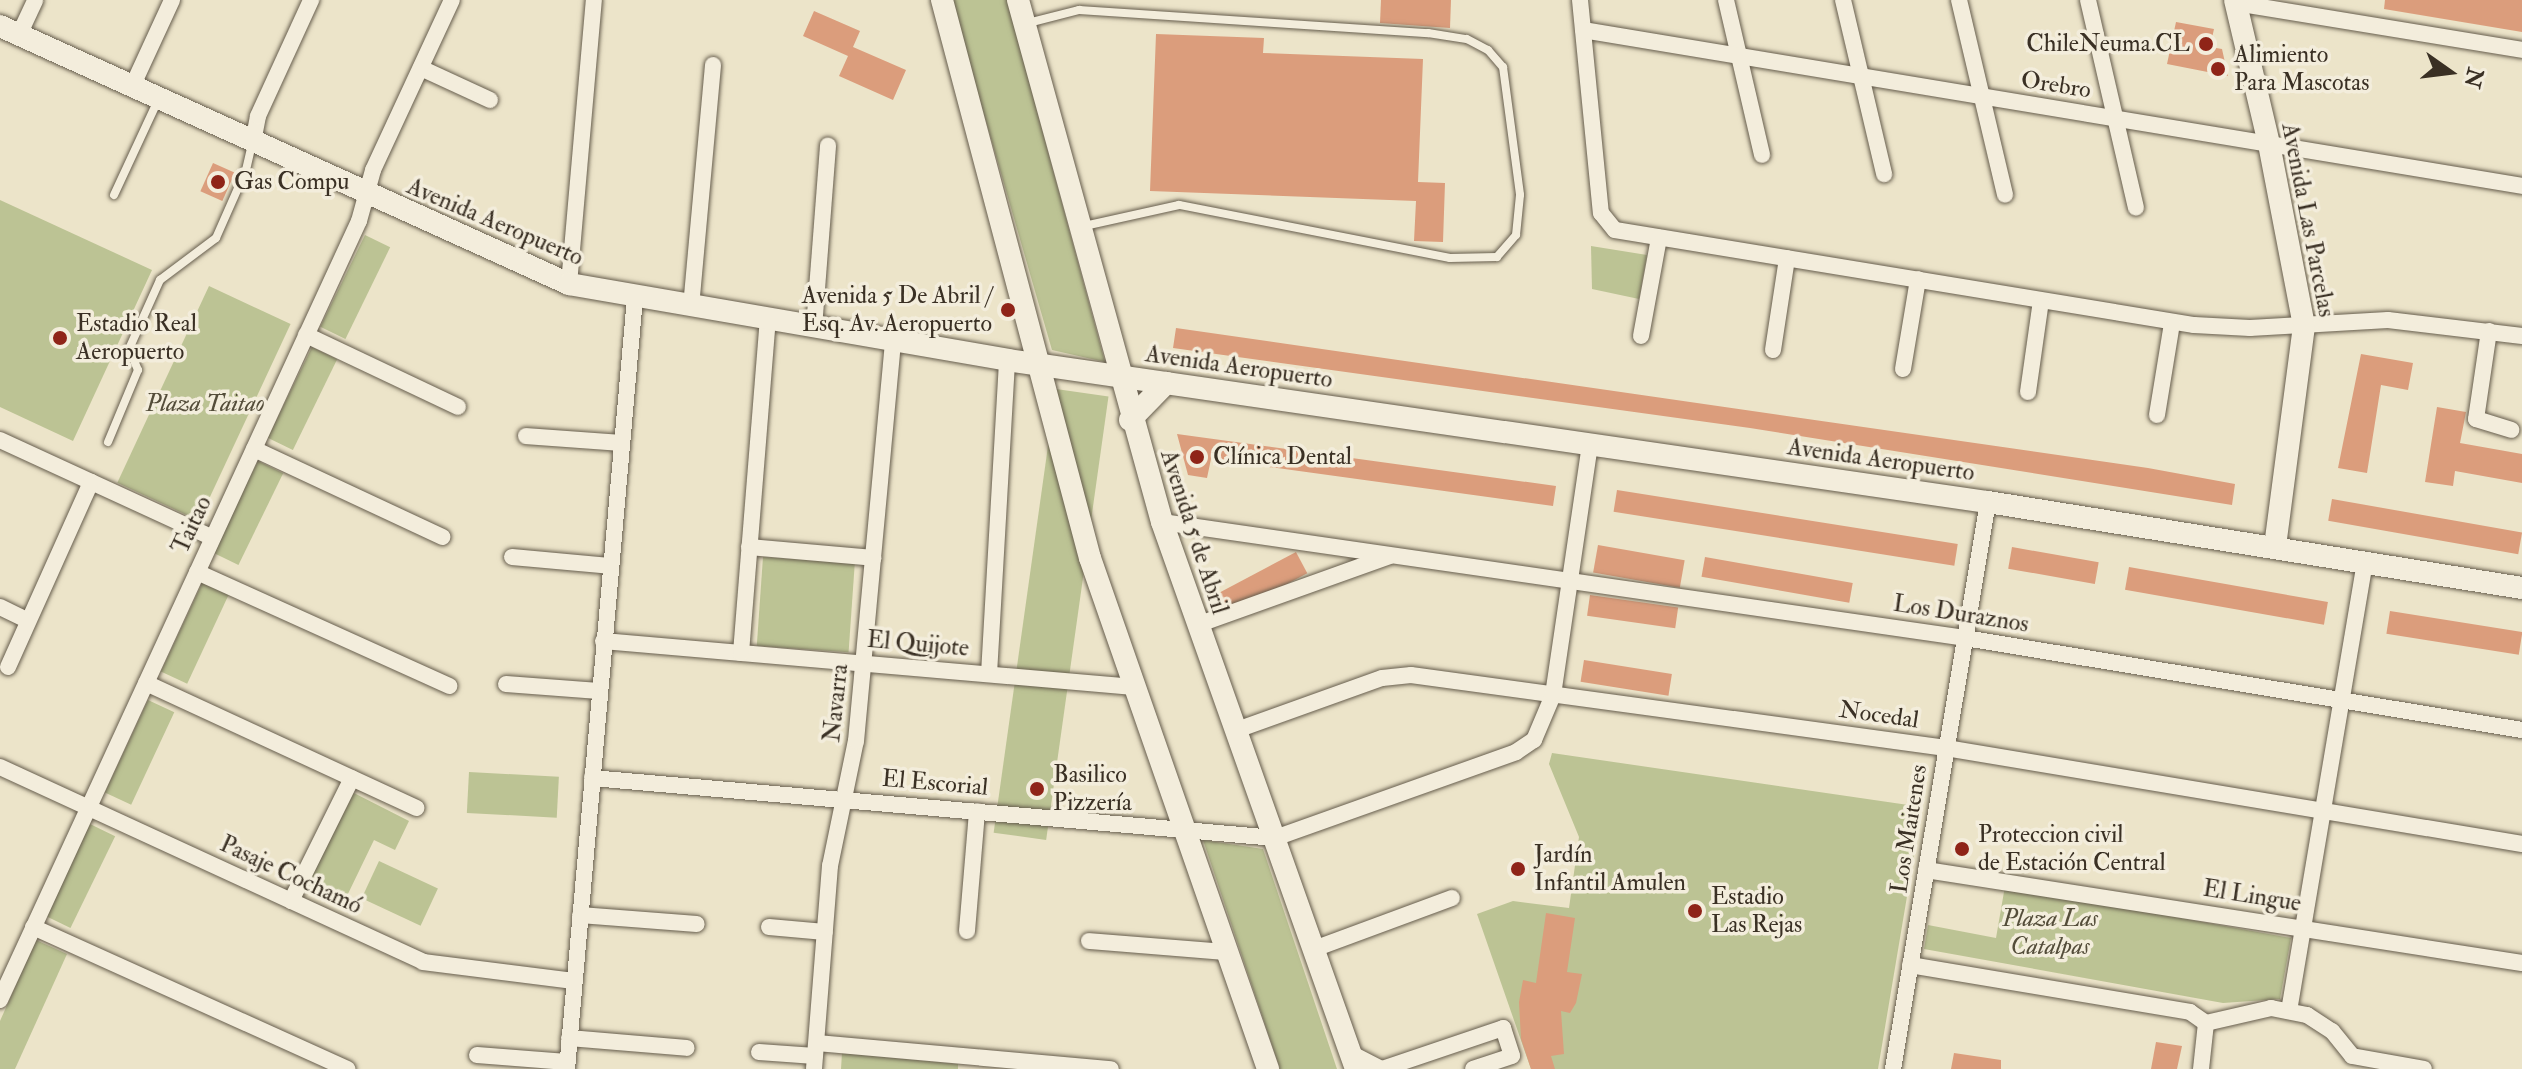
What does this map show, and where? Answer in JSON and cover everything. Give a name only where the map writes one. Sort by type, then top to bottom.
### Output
[{"type":"street","points":[[10,30],[35,0]]},
{"type":"street","points":[[132,87],[172,0]]},
{"type":"street","points":[[253,142],[258,116],[311,0]]},
{"type":"street","name":"Taitao","points":[[0,1000],[306,335],[452,0]]},
{"type":"street","points":[[569,284],[594,0]]},
{"type":"street","points":[[942,0],[1074,506],[1268,1069]]},
{"type":"street","name":"Avenida 5 de Abril","points":[[1018,0],[1130,420],[1162,522],[1353,1061]]},
{"type":"street","points":[[1580,0],[1601,213],[1608,225],[1659,238],[2172,323],[2304,326],[2388,320],[2522,336]]},
{"type":"street","points":[[1726,0],[1762,155]]},
{"type":"street","points":[[1843,0],[1884,174]]},
{"type":"street","points":[[1959,0],[2005,195]]},
{"type":"street","points":[[2088,0],[2136,208]]},
{"type":"street","points":[[2235,1],[2522,50]]},
{"type":"street","name":"Avenida Las Parcelas","points":[[2235,1],[2269,144],[2304,326],[2275,547]]},
{"type":"street","name":"Avenida Aeropuerto","points":[[10,30],[366,195],[569,284],[635,298],[1039,365],[1988,502],[2522,588]]},
{"type":"street","name":"Orebro","points":[[1583,30],[2522,186]]},
{"type":"street","points":[[691,307],[713,65]]},
{"type":"street","points":[[421,68],[490,100]]},
{"type":"street","points":[[814,328],[828,146]]},
{"type":"street","points":[[1641,336],[1659,238]]},
{"type":"street","points":[[1773,350],[1787,258]]},
{"type":"street","points":[[1903,369],[1918,279]]},
{"type":"street","points":[[477,1055],[567,1066],[635,298]]},
{"type":"street","points":[[2028,392],[2041,301]]},
{"type":"street","points":[[741,653],[768,320]]},
{"type":"street","points":[[2157,415],[2172,323]]},
{"type":"street","points":[[2489,331],[2476,419],[2511,430]]},
{"type":"street","points":[[306,335],[458,407]]},
{"type":"street","name":"Navarra","points":[[815,1056],[831,854],[844,800],[864,664],[893,341]]},
{"type":"street","points":[[989,674],[1007,360]]},
{"type":"street","points":[[1130,420],[1166,383]]},
{"type":"street","points":[[526,436],[621,443]]},
{"type":"street","points":[[0,440],[213,538]]},
{"type":"street","points":[[1275,838],[1516,752],[1534,740],[1553,695],[1590,444]]},
{"type":"street","points":[[254,449],[443,537]]},
{"type":"street","points":[[8,667],[91,482]]},
{"type":"street","name":"Los Maitenes","points":[[1893,1069],[1988,502]]},
{"type":"street","name":"Los Duraznos","points":[[1162,522],[1965,638],[2522,730]]},
{"type":"street","points":[[749,547],[874,558]]},
{"type":"street","name":"Los Duraznos","points":[[1197,625],[1391,556]]},
{"type":"street","points":[[512,557],[610,566]]},
{"type":"street","points":[[2289,1011],[2365,562]]},
{"type":"street","points":[[197,572],[449,686]]},
{"type":"street","points":[[0,607],[27,620]]},
{"type":"street","name":"El Quijote","points":[[603,641],[1134,687]]},
{"type":"street","name":"Nocedal","points":[[1234,731],[1397,675],[1946,748],[2522,844]]},
{"type":"street","points":[[146,683],[416,808]]},
{"type":"street","points":[[506,684],[599,691]]},
{"type":"street","name":"Pasaje Cochamó","points":[[0,767],[434,966],[574,981]]},
{"type":"street","points":[[291,901],[352,778]]},
{"type":"street","name":"El Escorial","points":[[592,778],[1275,838]]},
{"type":"street","points":[[967,931],[977,811]]},
{"type":"street","name":"El Lingue","points":[[1926,870],[2522,963]]},
{"type":"street","points":[[1314,949],[1452,898]]},
{"type":"street","points":[[580,915],[697,924]]},
{"type":"street","points":[[33,927],[347,1069]]},
{"type":"street","points":[[769,927],[825,932]]},
{"type":"street","points":[[1089,941],[1227,952]]},
{"type":"street","points":[[1910,965],[2190,1012],[2206,1023]]},
{"type":"street","points":[[2206,1023],[2251,1010],[2289,1011],[2321,1022],[2352,1056],[2424,1069]]},
{"type":"street","points":[[2201,1069],[2206,1023]]},
{"type":"street","points":[[1353,1061],[1382,1069],[1503,1028],[1512,1056],[1473,1069]]},
{"type":"street","points":[[569,1038],[687,1048]]},
{"type":"street","points":[[759,1052],[1111,1069]]},
{"type":"lane","points":[[1025,24],[1079,10],[1428,33],[1467,39],[1488,50],[1503,67],[1520,195],[1516,235],[1497,257],[1450,258],[1179,205],[1079,227]]},
{"type":"lane","points":[[114,195],[159,99]]},
{"type":"lane","points":[[108,442],[138,370],[129,349],[160,280],[216,238],[246,170],[253,142]]},
{"type":"green space","points":[[951,0],[1007,0],[1105,362],[1052,350]]},
{"type":"green space","name":"Estadio Real Aeropuerto","points":[[0,200],[152,270],[73,441],[0,407]]},
{"type":"green space","points":[[365,235],[390,247],[345,339],[320,327]]},
{"type":"green space","points":[[1591,246],[1647,255],[1639,299],[1592,289]]},
{"type":"green space","name":"Plaza Taitao","points":[[209,286],[291,324],[199,521],[117,483]]},
{"type":"green space","points":[[312,347],[337,359],[293,450],[268,438]]},
{"type":"green space","points":[[1056,389],[1108,396],[1046,840],[994,833]]},
{"type":"green space","points":[[258,461],[283,473],[238,565],[213,553]]},
{"type":"green space","points":[[763,557],[855,563],[849,652],[757,646]]},
{"type":"green space","points":[[204,579],[230,591],[187,684],[161,671]]},
{"type":"green space","points":[[148,700],[174,712],[131,805],[105,792]]},
{"type":"green space","name":"Estadio Las Rejas","points":[[1552,753],[1922,807],[1878,1069],[1531,1069],[1477,914],[1513,901],[1569,908],[1579,837],[1549,764]]},
{"type":"green space","points":[[469,772],[559,777],[557,818],[467,813]]},
{"type":"green space","points":[[352,792],[409,821],[395,850],[374,840],[345,900],[307,882]]},
{"type":"green space","points":[[90,824],[115,836],[70,928],[45,916]]},
{"type":"green space","points":[[1203,840],[1263,849],[1337,1069],[1280,1069]]},
{"type":"green space","points":[[379,861],[438,888],[421,926],[362,898]]},
{"type":"green space","name":"Plaza Las Catalpas","points":[[2005,886],[2291,938],[2280,999],[2223,1003],[1924,949],[1928,925],[1996,938]]},
{"type":"green space","points":[[36,940],[67,954],[15,1069],[0,1069],[0,1021]]},
{"type":"green space","points":[[842,1053],[958,1064],[958,1069],[841,1069]]},
{"type":"building","points":[[1381,0],[1451,0],[1450,28],[1380,23]]},
{"type":"building","points":[[2385,0],[2522,0],[2522,32],[2384,9]]},
{"type":"building","points":[[814,11],[860,31],[853,47],[906,70],[893,100],[839,76],[848,56],[803,36]]},
{"type":"building","points":[[2176,22],[2214,29],[2210,47],[2222,49],[2228,76],[2167,64]]},
{"type":"building","points":[[1156,34],[1264,38],[1263,53],[1423,59],[1418,182],[1445,183],[1443,242],[1414,241],[1416,201],[1150,191]]},
{"type":"building","name":"Gas Compu","points":[[213,163],[235,173],[222,201],[200,191]]},
{"type":"building","points":[[1176,328],[2148,468],[2235,484],[2232,505],[1750,428],[1173,348]]},
{"type":"building","points":[[2361,354],[2413,363],[2408,390],[2381,385],[2367,473],[2338,468]]},
{"type":"building","points":[[2437,407],[2466,412],[2460,443],[2522,454],[2522,483],[2455,471],[2453,486],[2425,482]]},
{"type":"building","points":[[1177,434],[1556,486],[1553,506],[1211,459],[1207,478],[1188,475]]},
{"type":"building","points":[[1617,490],[1958,544],[1954,566],[1614,512]]},
{"type":"building","points":[[2332,499],[2522,533],[2518,554],[2328,521]]},
{"type":"building","points":[[1598,545],[1685,560],[1680,588],[1593,573]]},
{"type":"building","points":[[2012,547],[2099,562],[2095,584],[2008,569]]},
{"type":"building","points":[[1296,552],[1307,573],[1230,614],[1219,593]]},
{"type":"building","points":[[1705,557],[1853,583],[1849,603],[1702,577]]},
{"type":"building","points":[[2129,567],[2328,602],[2324,625],[2125,590]]},
{"type":"building","points":[[1590,595],[1678,607],[1675,628],[1587,616]]},
{"type":"building","points":[[2390,611],[2522,632],[2519,655],[2386,634]]},
{"type":"building","points":[[1584,660],[1672,674],[1668,696],[1581,682]]},
{"type":"building","points":[[1546,913],[1575,918],[1567,972],[1582,974],[1576,1003],[1570,1013],[1561,1011],[1564,1054],[1551,1056],[1555,1069],[1531,1069],[1521,1039],[1519,1002],[1523,980],[1536,983]]},
{"type":"building","points":[[2156,1042],[2182,1046],[2177,1069],[2151,1069]]},
{"type":"building","points":[[1954,1053],[2001,1060],[2001,1069],[1951,1069]]},
{"type":"place","name":"ChileNeuma.CL","points":[[2206,44]]},
{"type":"place","name":"Alimiento Para Mascotas","points":[[2218,69]]},
{"type":"place","name":"Gas Compu","points":[[218,182]]},
{"type":"place","name":"Avenida 5 De Abril / Esq. Av. Aeropuerto","points":[[1008,310]]},
{"type":"place","name":"Estadio Real Aeropuerto","points":[[60,338]]},
{"type":"place","name":"Clínica Dental","points":[[1197,457]]},
{"type":"place","name":"Basilico Pizzería","points":[[1037,789]]},
{"type":"place","name":"Proteccion civil de Estación Central","points":[[1962,849]]},
{"type":"place","name":"Jardín Infantil Amulen","points":[[1518,869]]},
{"type":"place","name":"Estadio Las Rejas","points":[[1695,911]]}]
